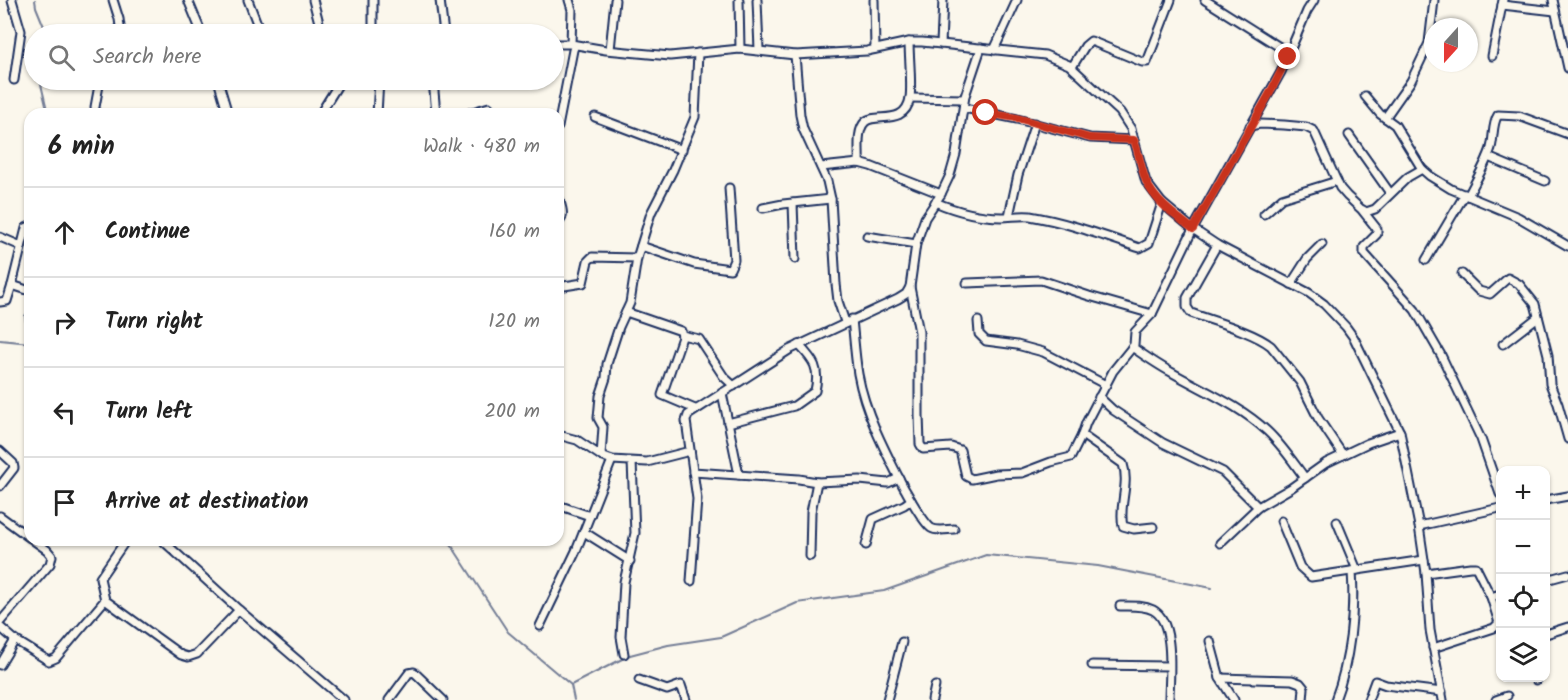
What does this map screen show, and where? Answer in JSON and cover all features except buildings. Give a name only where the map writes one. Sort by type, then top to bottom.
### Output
[{"type":"street","points":[[12,0],[21,31],[14,80]]},
{"type":"street","points":[[113,0],[120,24]]},
{"type":"street","points":[[188,0],[198,24]]},
{"type":"street","points":[[248,0],[257,24]]},
{"type":"street","points":[[313,0],[319,24]]},
{"type":"street","points":[[373,0],[373,24]]},
{"type":"street","points":[[440,0],[443,24]]},
{"type":"street","points":[[561,108],[573,45],[572,10],[568,0]]},
{"type":"street","points":[[610,50],[615,0]]},
{"type":"street","points":[[739,0],[741,49]]},
{"type":"street","points":[[757,0],[759,50]]},
{"type":"street","points":[[874,0],[875,49]]},
{"type":"street","points":[[941,44],[943,0]]},
{"type":"street","points":[[994,50],[1017,0]]},
{"type":"street","points":[[1072,67],[1085,46],[1091,41],[1147,62],[1171,0]]},
{"type":"street","points":[[1205,0],[1289,53]]},
{"type":"street","points":[[981,48],[964,99],[956,154],[941,194],[925,218],[916,244],[910,287],[919,332],[920,444],[923,448],[951,447],[960,450],[966,476],[972,479],[996,474],[1022,473],[1051,462],[1068,459],[1074,454],[1086,423],[1106,385],[1120,360],[1134,345],[1136,332],[1152,314],[1193,229],[1270,93],[1314,0]]},
{"type":"street","points":[[1385,118],[1411,81],[1429,43],[1434,0]]},
{"type":"street","points":[[1553,0],[1568,68]]},
{"type":"street","points":[[1492,56],[1503,2],[1556,11]]},
{"type":"street","points":[[564,45],[670,56],[741,49],[795,55],[875,49],[909,42],[1045,55],[1072,67],[1120,112],[1131,129],[1146,182],[1162,203],[1193,229],[1217,245],[1324,304],[1354,338],[1400,432],[1419,526],[1433,648],[1443,700]]},
{"type":"street","points":[[859,163],[861,131],[865,122],[895,116],[905,108],[910,98],[909,42]]},
{"type":"street","points":[[601,456],[603,427],[598,418],[600,396],[609,357],[630,303],[637,258],[651,213],[682,150],[695,117],[698,53]]},
{"type":"street","points":[[795,55],[800,115],[803,129],[821,167],[831,199],[838,301],[849,321],[865,400],[911,500],[931,528],[954,529]]},
{"type":"street","points":[[95,107],[98,90]]},
{"type":"street","points":[[221,90],[226,108]]},
{"type":"street","points":[[324,108],[334,90]]},
{"type":"street","points":[[377,108],[378,90]]},
{"type":"street","points":[[433,90],[435,108]]},
{"type":"street","points":[[1365,96],[1385,118],[1395,125],[1422,169],[1450,189],[1518,217],[1568,246]]},
{"type":"street","points":[[910,98],[964,99]]},
{"type":"street","points":[[964,108],[1035,123],[1090,138],[1134,140]]},
{"type":"street","points":[[1426,260],[1488,157],[1498,115],[1519,116],[1568,134]]},
{"type":"street","points":[[595,117],[682,150]]},
{"type":"street","points":[[1009,216],[1018,175],[1035,123]]},
{"type":"street","points":[[1250,126],[1284,125],[1306,127],[1314,131],[1337,181],[1378,232],[1364,247],[1364,253],[1415,310],[1441,355],[1481,439],[1496,482]]},
{"type":"street","points":[[1349,135],[1390,193]]},
{"type":"street","points":[[1488,157],[1545,181]]},
{"type":"street","points":[[821,167],[859,163],[886,171],[941,194]]},
{"type":"street","points":[[1362,210],[1366,212],[1374,209],[1408,177],[1422,169]]},
{"type":"street","points":[[1264,214],[1282,198],[1337,181]]},
{"type":"street","points":[[641,246],[694,264],[730,269],[734,260],[729,188]]},
{"type":"street","points":[[763,208],[831,199]]},
{"type":"street","points":[[935,202],[962,212],[1044,219],[1100,234],[1140,248],[1149,243],[1162,203]]},
{"type":"street","points":[[793,203],[795,259]]},
{"type":"street","points":[[0,302],[8,301],[24,235]]},
{"type":"street","points":[[867,236],[916,244]]},
{"type":"street","points":[[0,237],[21,246]]},
{"type":"street","points":[[1291,284],[1307,259],[1322,244]]},
{"type":"street","points":[[1217,245],[1187,298],[1186,307],[1191,313],[1248,334],[1271,346],[1300,382],[1318,418],[1344,455]]},
{"type":"street","points":[[564,286],[583,283],[591,258],[637,258]]},
{"type":"street","points":[[1462,274],[1486,295],[1493,292],[1506,279],[1513,280],[1531,298],[1548,355],[1550,384],[1568,439]]},
{"type":"street","points":[[967,283],[1041,280],[1152,314]]},
{"type":"street","points":[[12,285],[24,289]]},
{"type":"street","points":[[691,581],[697,499],[686,421],[688,415],[799,345],[898,299],[906,294],[910,287]]},
{"type":"street","points":[[626,312],[679,329],[682,335],[662,395],[695,409]]},
{"type":"street","points":[[1503,344],[1538,318]]},
{"type":"street","points":[[978,321],[979,334],[986,341],[1043,352],[1106,385]]},
{"type":"street","points":[[682,335],[699,339],[724,377],[734,386]]},
{"type":"street","points":[[728,423],[794,406],[815,391],[818,376],[811,358],[799,345]]},
{"type":"street","points":[[1131,347],[1252,418],[1268,431],[1286,451],[1305,478]]},
{"type":"street","points":[[722,393],[739,475]]},
{"type":"street","points":[[1099,398],[1163,443],[1223,472],[1258,507]]},
{"type":"street","points":[[1220,543],[1258,507],[1292,488],[1326,463],[1400,432]]},
{"type":"street","points":[[1082,435],[1123,464],[1125,478],[1121,518],[1123,526],[1134,529],[1153,527]]},
{"type":"street","points":[[564,437],[577,440],[601,456],[612,460],[647,462],[690,451]]},
{"type":"street","points":[[0,451],[13,463],[14,468],[0,486]]},
{"type":"street","points":[[540,626],[584,532],[612,460]]},
{"type":"street","points":[[624,654],[621,612],[624,582],[635,533],[632,462]]},
{"type":"street","points":[[693,472],[817,482],[860,480],[888,483],[899,478]]},
{"type":"street","points":[[810,556],[811,512],[817,482]]},
{"type":"street","points":[[1550,499],[1568,496]]},
{"type":"street","points":[[866,545],[873,519],[911,500]]},
{"type":"street","points":[[564,507],[590,516]]},
{"type":"street","points":[[1419,526],[1496,509]]},
{"type":"street","points":[[0,516],[24,533]]},
{"type":"street","points":[[1281,521],[1295,556],[1306,574],[1311,577],[1424,560]]},
{"type":"street","points":[[1335,700],[1348,649],[1354,601],[1354,571],[1337,522]]},
{"type":"street","points":[[584,532],[630,561]]},
{"type":"street","points":[[0,622],[50,564],[52,556],[42,546]]},
{"type":"street","points":[[122,546],[100,578],[105,600],[181,655],[188,657],[197,654],[239,610]]},
{"type":"street","points":[[169,546],[344,700]]},
{"type":"street","points":[[1426,573],[1474,567],[1478,569],[1491,597],[1499,623],[1497,626],[1433,648]]},
{"type":"street","points":[[1550,579],[1568,574]]},
{"type":"street","points":[[1491,597],[1496,595]]},
{"type":"street","points":[[0,627],[15,640],[49,661],[56,658],[105,600]]},
{"type":"street","points":[[1120,606],[1144,607],[1161,617],[1166,629],[1169,666],[1168,700]]},
{"type":"street","points":[[1550,632],[1568,627]]},
{"type":"street","points":[[0,665],[15,640]]},
{"type":"street","points":[[1210,641],[1220,678],[1234,700]]},
{"type":"street","points":[[887,700],[902,642]]},
{"type":"street","points":[[1092,665],[1169,666]]},
{"type":"street","points":[[388,700],[409,673],[414,672],[442,700]]},
{"type":"street","points":[[1220,678],[1292,680],[1300,683],[1304,688],[1303,700]]},
{"type":"street","points":[[639,680],[667,690],[681,685],[686,700]]},
{"type":"street","points":[[1368,700],[1375,681],[1386,686],[1442,692]]},
{"type":"street","points":[[932,700],[935,686]]},
{"type":"street","points":[[1496,700],[1506,696]]},
{"type":"waterway","points":[[35,0],[43,24]]},
{"type":"waterway","points":[[42,90],[47,108]]},
{"type":"waterway","points":[[0,340],[24,342]]},
{"type":"waterway","points":[[452,546],[508,632],[571,685],[574,700]]},
{"type":"waterway","points":[[571,685],[630,655],[668,645],[721,637],[797,603],[884,591],[986,555],[1098,566],[1212,588]]},
{"type":"route","points":[[986,113],[1017,118],[1090,138],[1134,140],[1146,182],[1152,192],[1193,229],[1288,57]]}]
